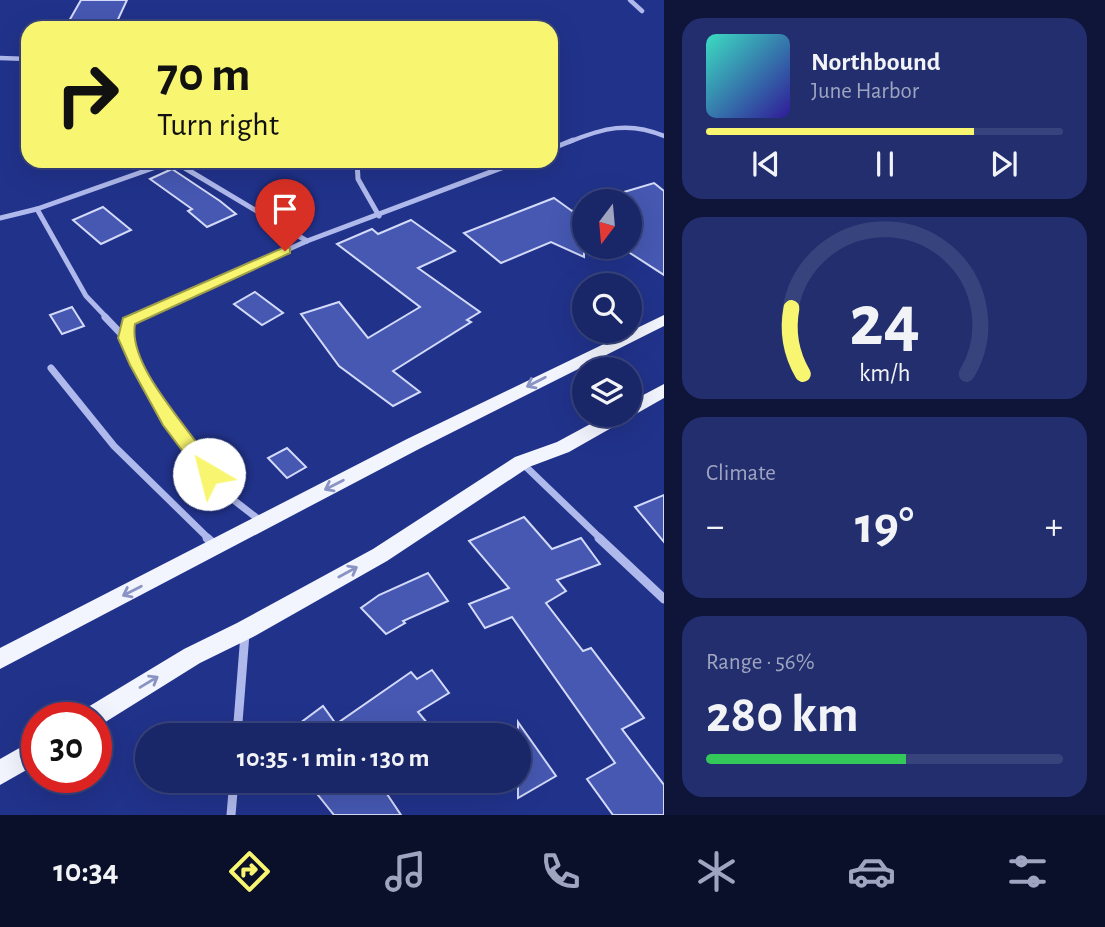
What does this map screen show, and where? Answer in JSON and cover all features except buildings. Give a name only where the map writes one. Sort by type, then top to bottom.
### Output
[{"type":"main road","points":[[0,659],[215,545],[664,320]]},
{"type":"main road","points":[[642,403],[664,390]]},
{"type":"main road","points":[[112,705],[192,656],[245,630],[380,555],[522,462],[563,447],[599,427]]},
{"type":"main road","points":[[0,772],[21,760]]},
{"type":"street","points":[[630,1],[639,0]]},
{"type":"street","points":[[630,1],[642,11]]},
{"type":"street","points":[[0,58],[21,60]]},
{"type":"street","points":[[558,146],[616,124],[648,127],[664,136]]},
{"type":"street","points":[[0,218],[37,209],[153,168]]},
{"type":"street","points":[[185,168],[307,241]]},
{"type":"street","points":[[357,168],[358,179],[379,216]]},
{"type":"street","points":[[125,338],[128,321],[307,241],[502,168]]},
{"type":"street","points":[[37,209],[86,296],[125,338],[169,421],[222,491],[261,522]]},
{"type":"street","points":[[51,368],[114,446],[215,545]]},
{"type":"street","points":[[522,462],[664,598]]},
{"type":"street","points":[[238,723],[245,630]]},
{"type":"street","points":[[231,815],[233,793]]},
{"type":"route","points":[[209,474],[169,421],[138,365],[125,338],[128,321],[285,251]]}]
